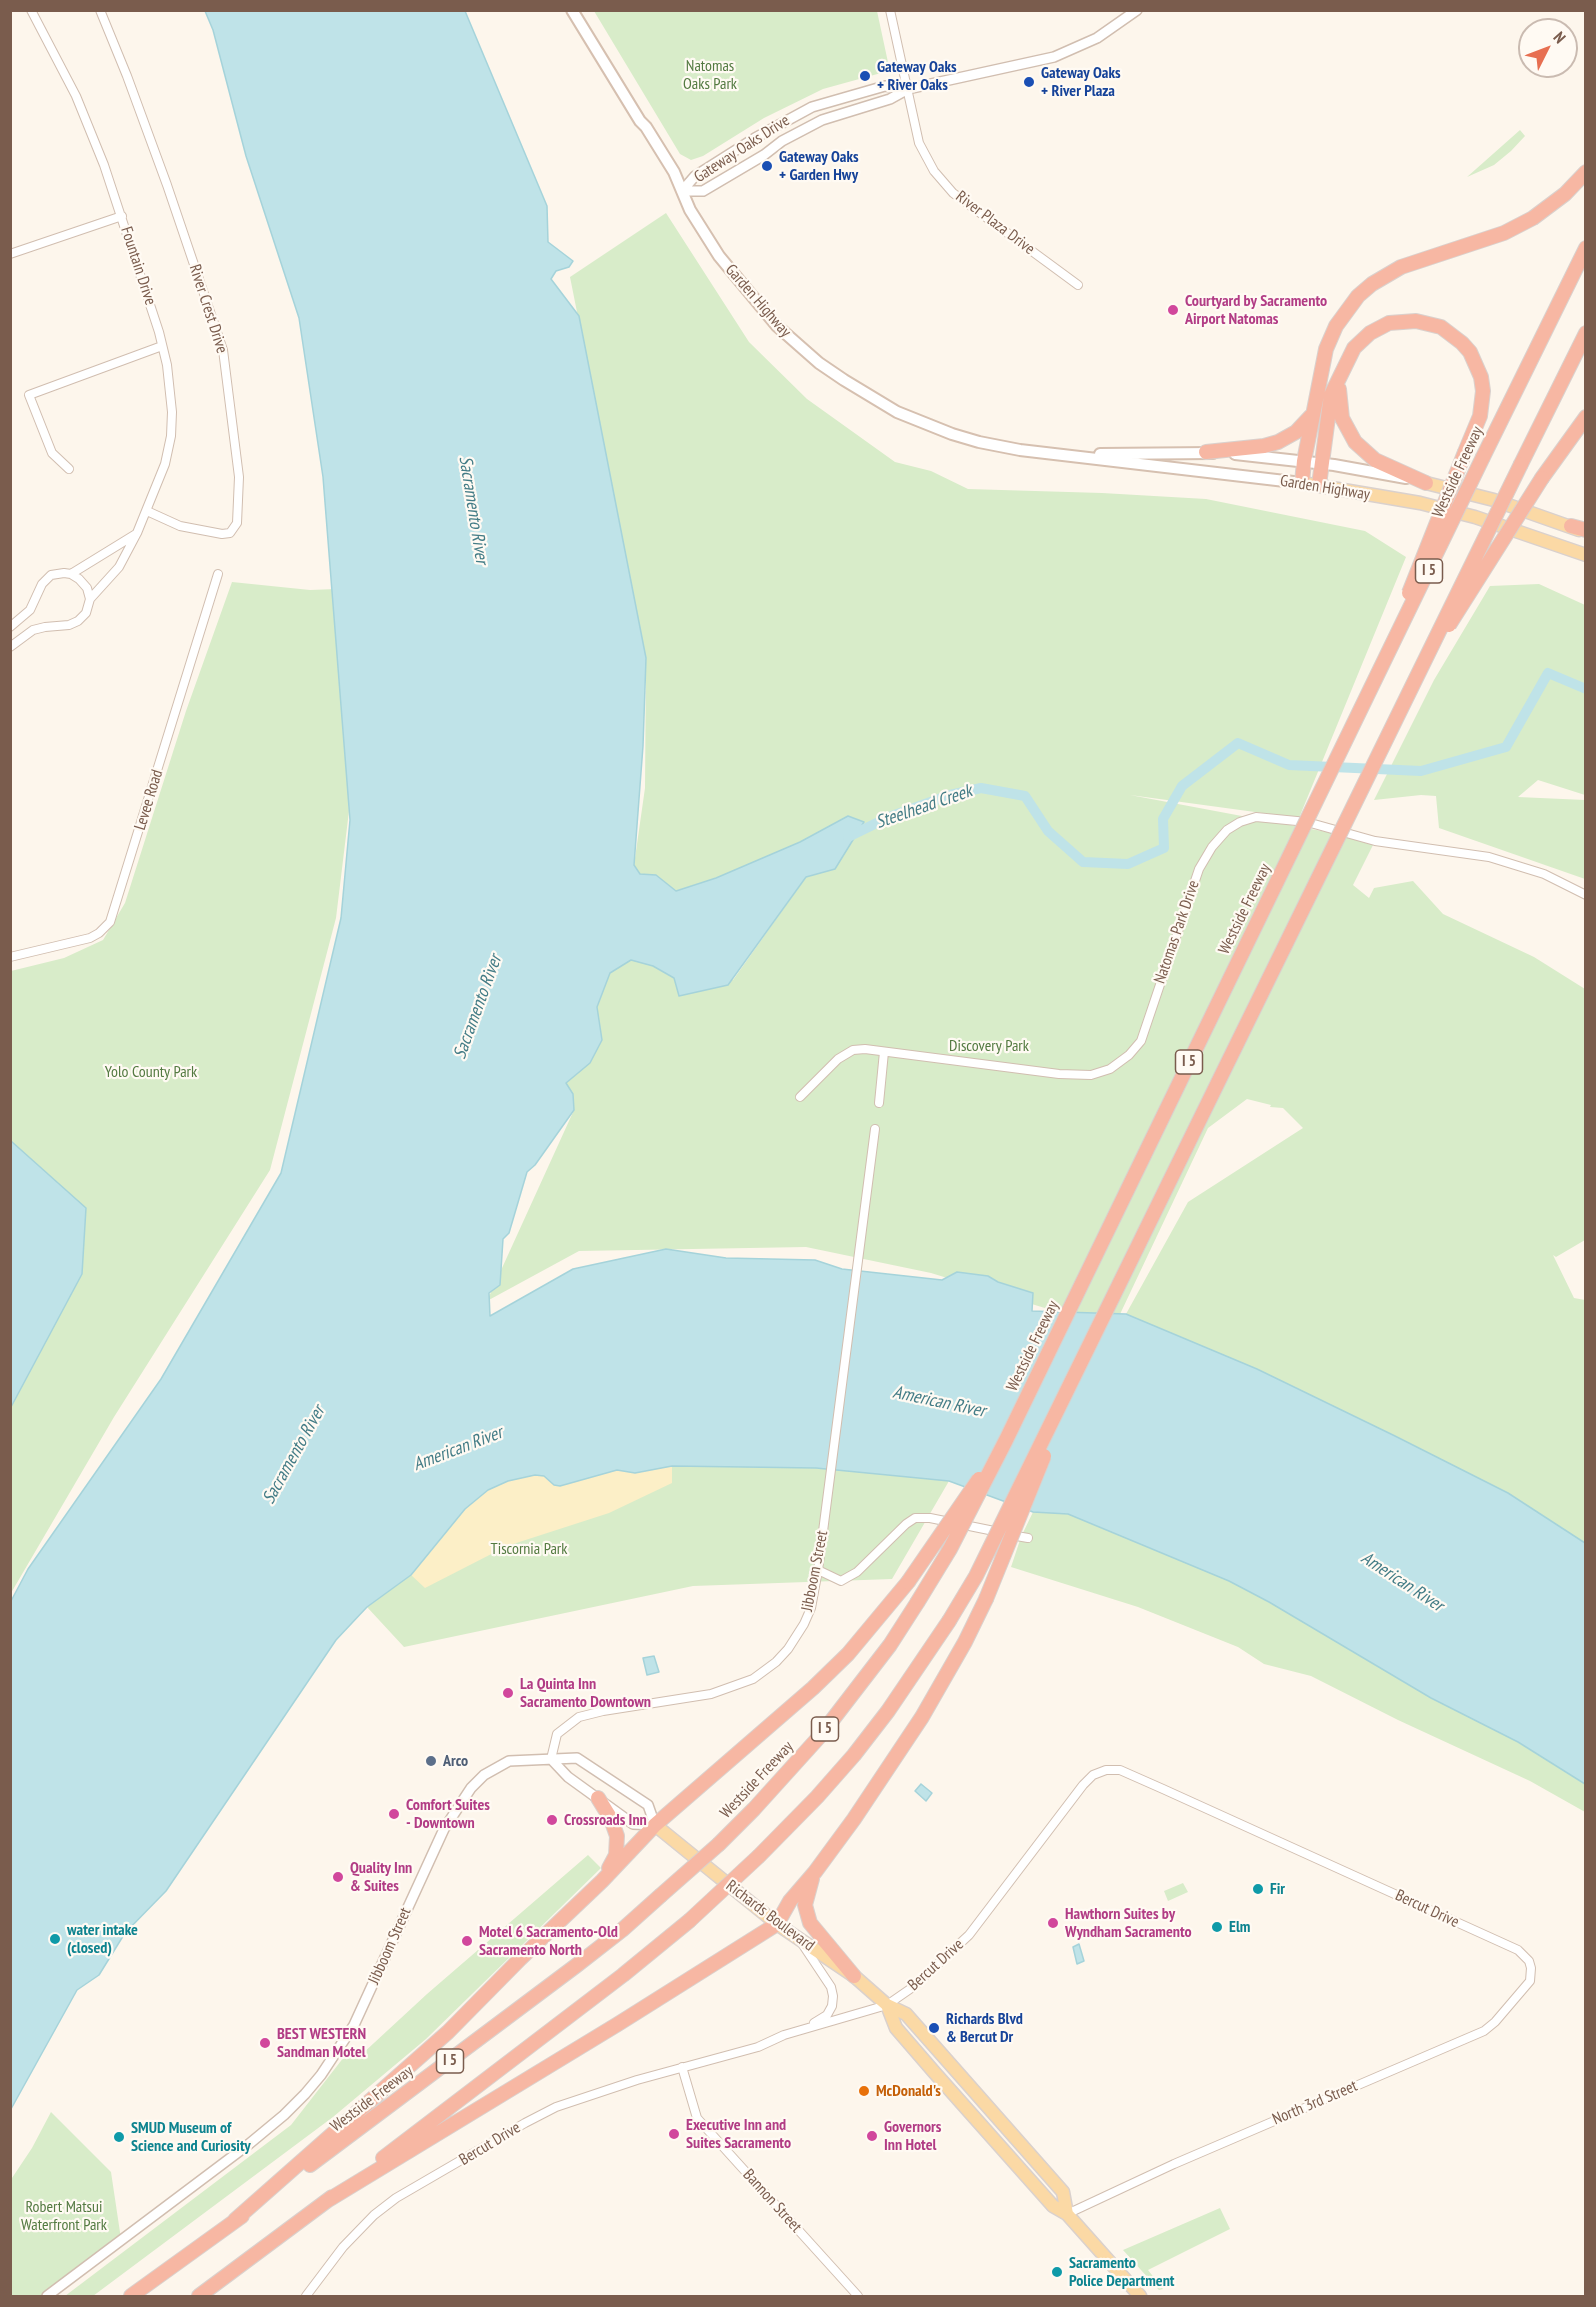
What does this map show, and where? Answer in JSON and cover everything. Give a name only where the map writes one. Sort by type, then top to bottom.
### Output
[{"type":"highway","points":[[1302,483],[1304,460],[1323,359],[1331,336],[1346,310],[1365,290],[1401,267],[1517,227],[1548,208],[1586,172]]},
{"type":"highway","name":"Westside Freeway","points":[[131,2296],[622,1930],[754,1809],[820,1736],[877,1662],[917,1603],[962,1528],[1586,248]]},
{"type":"highway","points":[[1318,485],[1331,395],[1354,348],[1363,339],[1389,323],[1416,321],[1434,325],[1451,334],[1466,348],[1476,364],[1483,391],[1479,416],[1373,684]]},
{"type":"highway","name":"I 5","points":[[199,2296],[623,1975],[689,1921],[759,1856],[817,1797],[888,1711],[949,1621],[976,1576],[1586,333]]},
{"type":"highway","points":[[1342,370],[1339,382],[1339,405],[1344,424],[1355,442],[1375,460],[1426,483]]},
{"type":"highway","points":[[1206,452],[1264,446],[1278,442],[1296,432],[1312,414]]},
{"type":"highway","points":[[1417,675],[1477,584],[1542,478],[1586,417]]},
{"type":"highway","points":[[1571,526],[1586,531]]},
{"type":"highway","points":[[325,2202],[618,2025],[777,1924],[790,1900],[815,1872],[854,1819],[922,1717],[965,1642],[986,1599],[1082,1362]]},
{"type":"highway","points":[[235,2220],[448,2032],[602,1881],[655,1825],[813,1688],[864,1636],[908,1582],[1006,1440]]},
{"type":"highway","points":[[598,1798],[611,1819],[617,1836],[616,1855],[602,1881]]},
{"type":"highway","points":[[815,1872],[807,1896],[806,1913],[810,1923],[854,1976]]},
{"type":"main road","name":"Garden Highway","points":[[572,10],[640,122],[646,127],[668,163],[690,210],[719,256],[758,304],[797,345],[836,375],[897,412],[952,434],[1020,450],[1318,485],[1420,503],[1475,517],[1586,555]]},
{"type":"main road","name":"Garden Highway","points":[[1058,454],[1206,452],[1304,460],[1426,483],[1494,500],[1571,526]]},
{"type":"main road","name":"Richards Boulevard","points":[[655,1825],[777,1924],[854,1976],[887,2005],[906,2014],[1063,2192],[1067,2214],[1140,2296]]},
{"type":"street","name":"Fountain Drive","points":[[10,646],[33,630],[69,625],[78,621],[86,613],[90,599],[119,567],[137,533],[165,465],[171,436],[171,388],[162,346],[122,216],[76,96],[31,10]]},
{"type":"street","name":"River Crest Drive","points":[[100,10],[167,185],[223,350],[239,477],[237,523],[230,533],[222,534],[180,526],[147,511]]},
{"type":"street","name":"River Plaza Drive","points":[[891,10],[919,143],[942,182],[953,193],[1078,285]]},
{"type":"street","name":"Gateway Oaks Drive","points":[[682,191],[703,191],[764,155],[782,141],[822,120],[890,99],[908,89],[1054,57],[1097,38],[1137,10]]},
{"type":"street","name":"Gateway Oaks Drive","points":[[682,191],[695,176],[755,138],[812,107],[885,86],[908,89]]},
{"type":"street","points":[[10,254],[122,216]]},
{"type":"street","points":[[69,469],[52,453],[28,395],[162,346]]},
{"type":"street","points":[[71,574],[137,533]]},
{"type":"street","points":[[10,627],[30,610],[42,584],[51,575],[71,574],[84,585],[90,599]]},
{"type":"street","name":"Levee Road","points":[[10,957],[90,938],[110,922],[218,574]]},
{"type":"street","name":"Natomas Park Drive","points":[[800,1097],[838,1059],[853,1050],[865,1049],[1059,1074],[1091,1075],[1110,1069],[1129,1055],[1141,1041],[1198,869],[1227,830],[1240,822],[1256,817],[1307,822],[1375,841],[1489,857],[1544,874],[1586,895]]},
{"type":"street","points":[[879,1103],[884,1052]]},
{"type":"street","name":"Jibboom Street","points":[[47,2296],[249,2144],[305,2094],[327,2067],[354,2025],[444,1829],[471,1788],[496,1767],[509,1761],[551,1759],[558,1734],[579,1717],[711,1694],[753,1680],[788,1649],[811,1608],[818,1570],[875,1129]]},
{"type":"street","points":[[818,1570],[832,1577],[840,1575],[848,1577],[857,1572],[915,1518],[930,1518],[1028,1538]]},
{"type":"street","name":"Richards Boulevard","points":[[577,1758],[614,1781],[648,1806],[655,1825],[633,1824],[568,1777],[551,1759],[577,1758]]},
{"type":"street","name":"Bercut Drive","points":[[306,2296],[361,2227],[389,2204],[411,2189],[556,2107],[591,2094],[758,2047],[801,2030],[887,2005],[913,1987],[969,1935],[1087,1780],[1099,1772],[1120,1770],[1153,1784],[1518,1950],[1529,1961]]},
{"type":"street","points":[[801,1941],[831,1987],[833,2001],[826,2015],[801,2030]]},
{"type":"street","name":"North 3rd Street","points":[[1067,2214],[1174,2164],[1484,2031],[1495,2022],[1530,1981],[1532,1968],[1529,1961]]},
{"type":"street","name":"Bannon Street","points":[[682,2067],[697,2118],[858,2296]]},
{"type":"green space","name":"Natomas Oaks Park","points":[[594,11],[877,11],[889,67],[881,73],[823,89],[764,118],[703,156],[691,160],[680,154]]},
{"type":"green space","points":[[1520,130],[1525,136],[1511,151],[1494,165],[1467,177]]},
{"type":"green space","name":"Discovery Park","points":[[666,213],[749,342],[807,399],[895,462],[931,471],[968,489],[1206,499],[1365,531],[1406,557],[1299,818],[1130,795],[1375,841],[1353,885],[1369,898],[1374,888],[1413,881],[1443,914],[1534,957],[1585,989],[1585,1240],[1556,1257],[1553,1255],[1574,1298],[1585,1300],[1585,1543],[1508,1493],[1395,1436],[1257,1369],[1126,1314],[1188,1202],[1303,1128],[1283,1108],[1270,1107],[1271,1105],[1247,1099],[1208,1128],[1113,1329],[931,1273],[806,1247],[579,1251],[487,1301],[574,1110],[566,1083],[590,1062],[602,1040],[597,1007],[610,973],[631,960],[653,966],[674,978],[733,980],[806,877],[835,869],[848,816],[800,842],[716,878],[675,891],[656,875],[640,874],[634,865],[645,788],[646,658],[570,277]]},
{"type":"green space","name":"Yolo County Park","points":[[232,582],[310,590],[336,589],[349,811],[336,918],[270,1170],[114,1417],[11,1593],[11,971],[64,958],[103,940],[125,903],[186,711]]},
{"type":"green space","points":[[1539,584],[1585,605],[1585,795],[1538,780],[1518,797],[1585,800],[1585,879],[1439,828],[1436,796],[1421,795],[1374,800],[1434,680],[1490,586]]},
{"type":"green space","name":"Tiscornia Park","points":[[672,1466],[816,1468],[949,1481],[892,1579],[693,1586],[404,1647],[367,1607],[411,1575],[427,1556],[643,1472]]},
{"type":"green space","points":[[1033,1512],[1068,1514],[1229,1581],[1269,1602],[1431,1698],[1518,1742],[1585,1784],[1585,1812],[1530,1781],[1398,1720],[1311,1676],[1264,1664],[1238,1647],[1138,1607],[1011,1567],[1021,1537]]},
{"type":"green space","points":[[588,1855],[601,1868],[426,2039],[333,2117],[93,2296],[65,2296],[291,2125],[351,2048],[361,2055],[427,1994]]},
{"type":"green space","points":[[1183,1883],[1188,1892],[1168,1901],[1164,1891]]},
{"type":"green space","name":"Robert Matsui Waterfront Park","points":[[51,2112],[111,2172],[121,2239],[45,2296],[11,2296],[10,2181],[32,2148]]},
{"type":"green space","points":[[1220,2208],[1230,2229],[1148,2270],[1163,2289],[1159,2290],[1123,2250]]},
{"type":"sand","points":[[672,1466],[672,1483],[609,1513],[507,1546],[425,1588],[411,1575],[465,1509],[488,1490],[508,1481],[535,1475],[544,1476],[554,1485],[560,1486],[617,1470],[635,1473]]},
{"type":"water","points":[[205,11],[465,11],[547,206],[548,242],[573,261],[569,267],[556,271],[551,279],[579,316],[646,658],[643,746],[634,865],[640,874],[656,875],[676,891],[716,878],[800,842],[848,816],[864,822],[835,869],[806,877],[728,985],[679,996],[674,978],[653,966],[631,960],[610,973],[597,1007],[602,1040],[590,1063],[566,1083],[573,1094],[574,1110],[535,1165],[527,1172],[509,1233],[503,1239],[500,1285],[489,1293],[490,1316],[573,1269],[666,1249],[726,1258],[815,1260],[842,1269],[942,1280],[957,1272],[988,1276],[998,1282],[1033,1293],[1032,1311],[1126,1314],[1257,1369],[1508,1493],[1585,1543],[1585,1784],[1518,1742],[1431,1698],[1269,1602],[1229,1581],[1068,1514],[1033,1512],[949,1481],[816,1468],[672,1466],[635,1473],[617,1470],[560,1486],[554,1485],[544,1476],[535,1475],[508,1481],[488,1490],[465,1509],[411,1575],[367,1607],[336,1640],[166,1891],[125,1933],[99,1975],[77,1990],[11,2109],[11,1601],[28,1569],[161,1379],[281,1173],[341,918],[350,820],[323,477],[299,318],[246,156],[213,30]]},
{"type":"water","points":[[11,1141],[86,1208],[82,1274],[11,1407]]},
{"type":"water","points":[[654,1656],[659,1672],[647,1675],[643,1658]]},
{"type":"water","points":[[921,1784],[932,1793],[926,1801],[915,1791]]},
{"type":"water","points":[[1079,1944],[1084,1961],[1077,1964],[1073,1947]]},
{"type":"waterway","name":"Steelhead Creek","points":[[848,837],[889,817],[950,795],[981,788],[1025,796],[1048,831],[1083,862],[1128,864],[1164,848],[1163,819],[1182,786],[1238,743],[1289,765],[1421,771],[1506,747],[1548,673],[1586,689]]},
{"type":"place","name":"Gateway Oaks + River Oaks","points":[[865,76]]},
{"type":"place","name":"Gateway Oaks + River Plaza","points":[[1029,82]]},
{"type":"place","name":"Gateway Oaks + Garden Hwy","points":[[767,166]]},
{"type":"place","name":"Courtyard by Sacramento Airport Natomas","points":[[1173,310]]},
{"type":"place","name":"La Quinta Inn Sacramento Downtown","points":[[508,1693]]},
{"type":"place","name":"Arco","points":[[431,1761]]},
{"type":"place","name":"Comfort Suites - Downtown","points":[[394,1814]]},
{"type":"place","name":"Crossroads Inn","points":[[552,1820]]},
{"type":"place","name":"Quality Inn & Suites","points":[[338,1877]]},
{"type":"place","name":"Fir","points":[[1258,1889]]},
{"type":"place","name":"Hawthorn Suites by Wyndham Sacramento","points":[[1053,1923]]},
{"type":"place","name":"Elm","points":[[1217,1927]]},
{"type":"place","name":"water intake (closed)","points":[[55,1939]]},
{"type":"place","name":"Motel 6 Sacramento-Old Sacramento North","points":[[467,1941]]},
{"type":"place","name":"Richards Blvd & Bercut Dr","points":[[934,2028]]},
{"type":"place","name":"BEST WESTERN Sandman Motel","points":[[265,2043]]},
{"type":"place","name":"McDonald's","points":[[864,2091]]},
{"type":"place","name":"Executive Inn and Suites Sacramento","points":[[674,2134]]},
{"type":"place","name":"Governors Inn Hotel","points":[[872,2136]]},
{"type":"place","name":"SMUD Museum of Science and Curiosity","points":[[119,2137]]},
{"type":"place","name":"Sacramento Police Department","points":[[1057,2272]]},
{"type":"water label","name":"Sacramento River","points":[[473,510]]},
{"type":"water label","name":"Sacramento River","points":[[478,1007]]},
{"type":"water label","name":"American River","points":[[939,1402]]},
{"type":"water label","name":"American River","points":[[458,1449]]},
{"type":"water label","name":"Sacramento River","points":[[294,1455]]},
{"type":"water label","name":"American River","points":[[1402,1582]]}]
